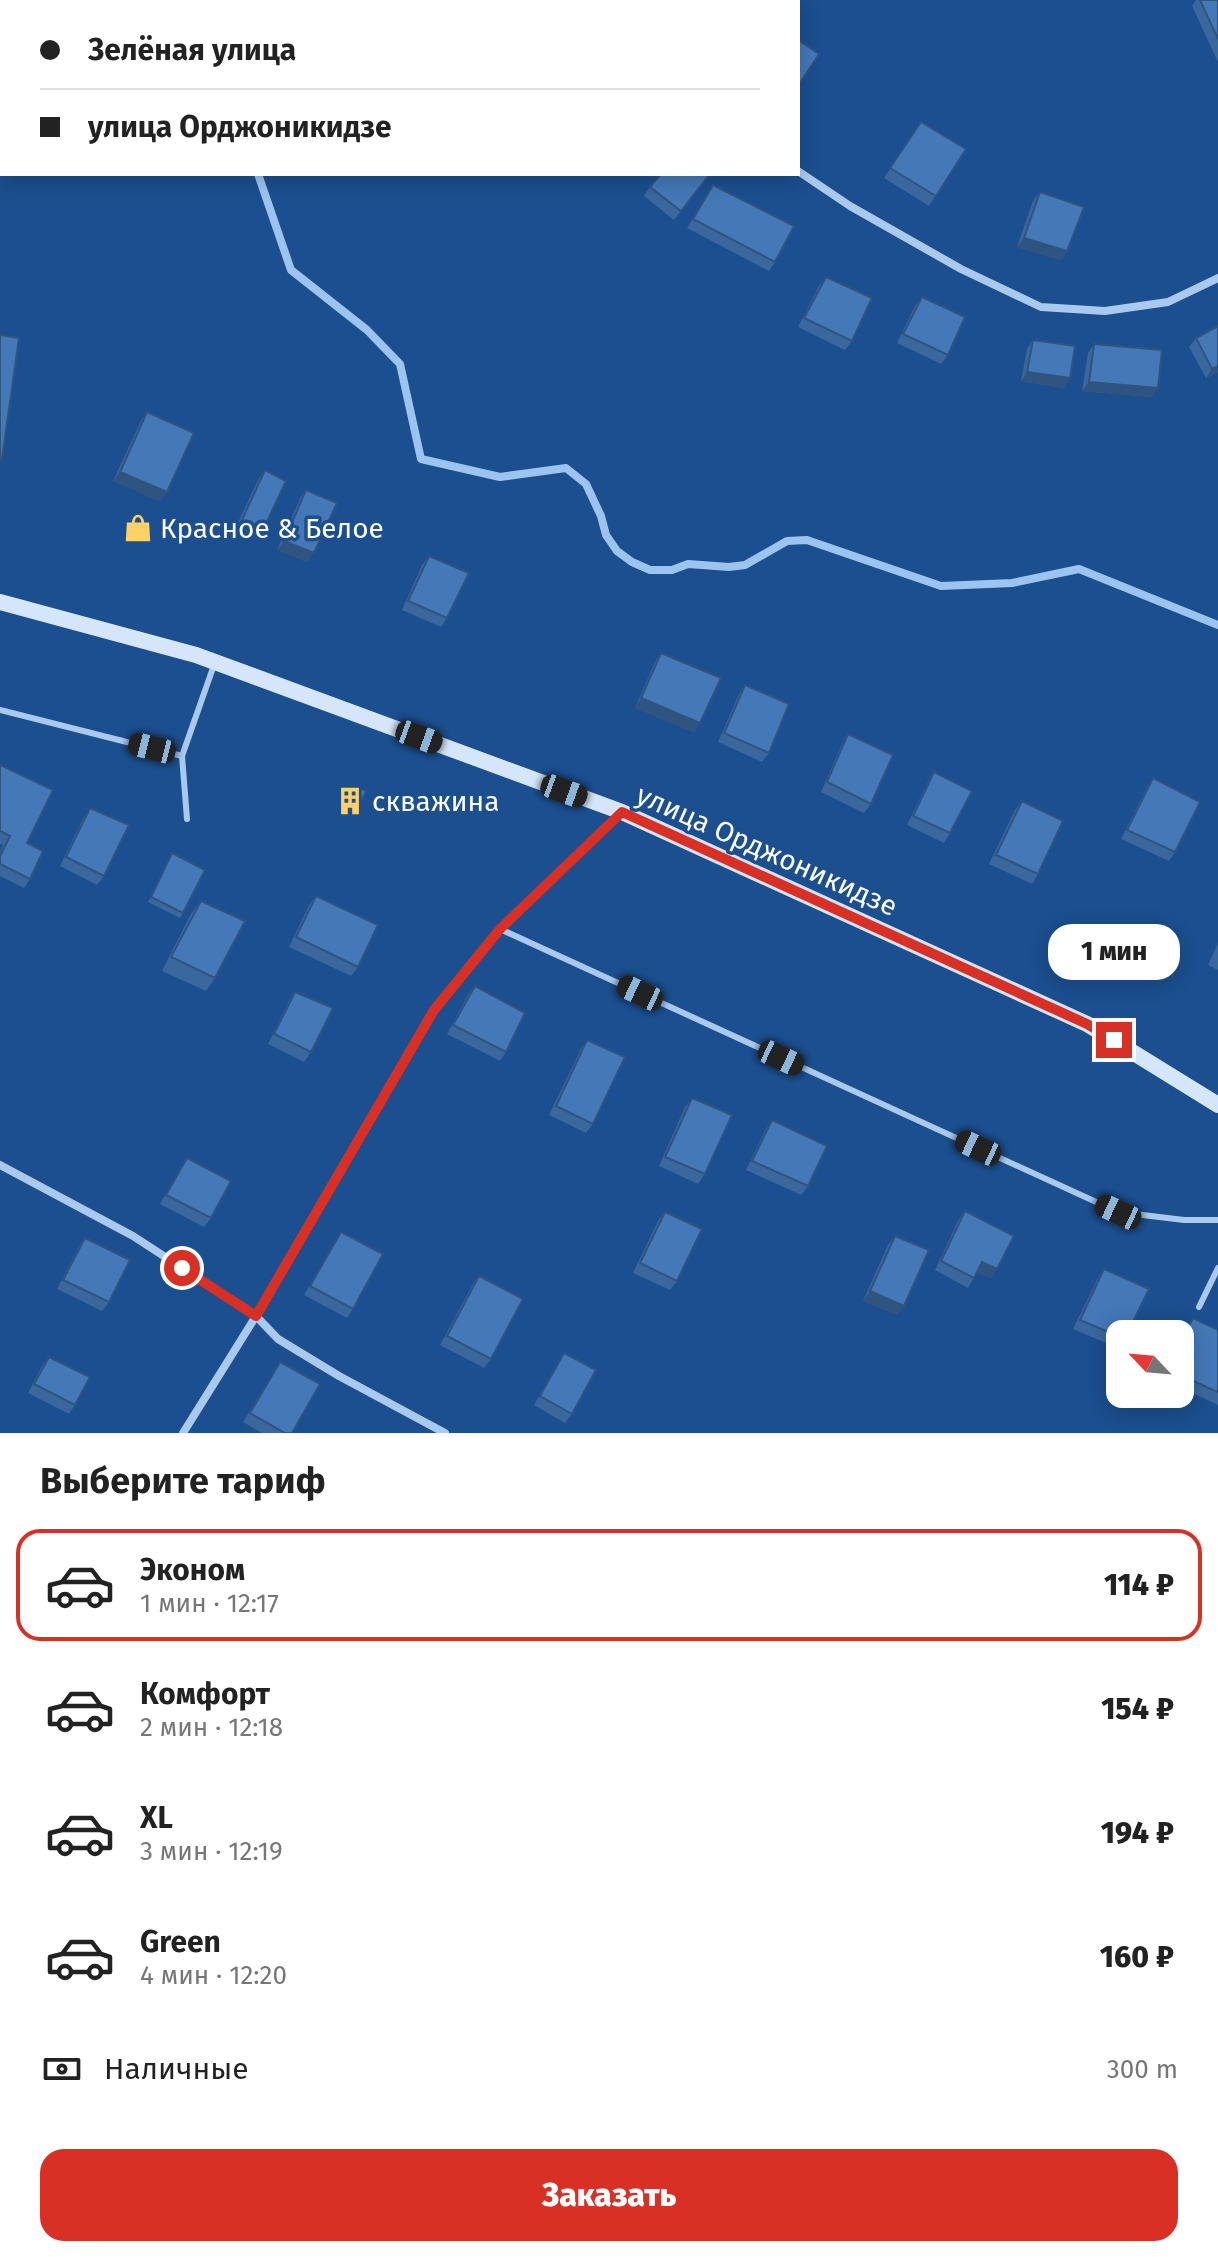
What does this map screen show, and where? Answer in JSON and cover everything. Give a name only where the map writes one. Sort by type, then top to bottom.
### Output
[{"type":"main road","name":"улица Орджоникидзе","points":[[0,602],[215,662],[622,812],[1087,1024],[1218,1105]]},
{"type":"street","points":[[800,172],[850,206],[961,269],[1041,307],[1105,311],[1168,302],[1218,278]]},
{"type":"street","points":[[183,1433],[256,1316],[434,1010],[500,929],[622,812]]},
{"type":"street","points":[[0,1165],[133,1236],[256,1316],[278,1339],[445,1433]]},
{"type":"lane","points":[[187,819],[182,756],[215,662]]},
{"type":"lane","points":[[0,710],[182,756]]},
{"type":"lane","points":[[500,929],[1118,1212],[1184,1220],[1218,1220]]},
{"type":"lane","points":[[1199,1307],[1218,1268]]},
{"type":"building","points":[[1200,0],[1218,0],[1218,39]]},
{"type":"building","points":[[800,41],[819,54],[800,83]]},
{"type":"building","points":[[921,122],[966,149],[936,196],[890,168]]},
{"type":"building","points":[[659,176],[708,176],[681,211],[650,187]]},
{"type":"building","points":[[713,185],[794,226],[775,262],[693,219]]},
{"type":"building","points":[[1040,192],[1084,207],[1067,251],[1024,238]]},
{"type":"building","points":[[826,277],[872,298],[852,341],[804,318]]},
{"type":"building","points":[[922,297],[965,317],[948,355],[903,334]]},
{"type":"building","points":[[1218,326],[1218,366],[1212,369],[1196,338]]},
{"type":"building","points":[[0,335],[19,338],[2,459],[0,459]]},
{"type":"building","points":[[1033,340],[1075,346],[1070,378],[1027,372]]},
{"type":"building","points":[[1094,344],[1162,350],[1158,388],[1089,382]]},
{"type":"building","points":[[147,412],[194,433],[167,492],[120,472]]},
{"type":"building","points":[[265,470],[286,481],[263,530],[242,520]]},
{"type":"building","points":[[306,490],[337,503],[314,553],[284,541]]},
{"type":"building","points":[[429,556],[469,573],[447,618],[408,601]]},
{"type":"building","points":[[661,653],[721,678],[700,723],[641,698]]},
{"type":"building","points":[[745,685],[789,704],[769,753],[724,733]]},
{"type":"building","points":[[848,734],[893,755],[871,804],[827,782]]},
{"type":"building","points":[[0,765],[53,790],[27,843],[43,851],[30,879],[0,864],[0,856],[10,836],[0,831]]},
{"type":"building","points":[[934,772],[972,791],[950,833],[913,816]]},
{"type":"building","points":[[1153,778],[1200,802],[1175,852],[1127,830]]},
{"type":"building","name":"скважина","points":[[349,784],[366,791],[358,809],[340,803]]},
{"type":"building","points":[[1022,801],[1063,821],[1038,874],[996,855]]},
{"type":"building","points":[[90,808],[129,825],[104,876],[66,857]]},
{"type":"building","points":[[172,853],[205,870],[183,913],[151,897]]},
{"type":"building","points":[[316,896],[378,925],[358,967],[296,937]]},
{"type":"building","points":[[201,901],[245,921],[215,978],[171,957]]},
{"type":"building","points":[[475,986],[525,1013],[506,1052],[453,1025]]},
{"type":"building","points":[[295,992],[333,1008],[311,1052],[274,1034]]},
{"type":"building","points":[[587,1040],[625,1057],[593,1124],[556,1106]]},
{"type":"building","points":[[692,1098],[732,1115],[705,1174],[665,1157]]},
{"type":"building","points":[[772,1120],[827,1146],[808,1186],[752,1161]]},
{"type":"building","points":[[187,1158],[231,1181],[211,1218],[166,1195]]},
{"type":"building","points":[[965,1211],[1014,1236],[997,1269],[982,1262],[974,1278],[941,1261]]},
{"type":"building","points":[[665,1212],[702,1229],[677,1281],[640,1263]]},
{"type":"building","points":[[341,1232],[383,1254],[353,1309],[310,1286]]},
{"type":"building","points":[[895,1236],[929,1250],[904,1306],[870,1291]]},
{"type":"building","points":[[85,1238],[130,1260],[109,1302],[63,1280]]},
{"type":"building","points":[[1104,1269],[1149,1289],[1134,1320],[1106,1320],[1106,1331],[1080,1320]]},
{"type":"building","points":[[479,1276],[523,1299],[491,1359],[447,1336]]},
{"type":"building","points":[[1192,1320],[1218,1330],[1218,1392],[1194,1381]]},
{"type":"building","points":[[564,1353],[596,1370],[572,1414],[540,1396]]},
{"type":"building","points":[[49,1357],[90,1377],[75,1405],[34,1384]]},
{"type":"building","points":[[280,1362],[320,1384],[292,1433],[285,1433],[250,1413]]},
{"type":"waterway","points":[[259,176],[291,270],[367,330],[400,364],[421,459],[500,477],[566,468],[586,484],[606,535],[617,551],[632,562],[650,570],[672,570],[688,564],[745,565],[787,541],[807,540],[941,586],[1012,583],[1079,569],[1218,625]]},
{"type":"place","name":"Красное & Белое","points":[[138,528]]},
{"type":"place","name":"скважина","points":[[350,801]]},
{"type":"route","points":[[182,1268],[256,1316],[434,1010],[500,929],[622,812],[1087,1024],[1114,1040]]}]
